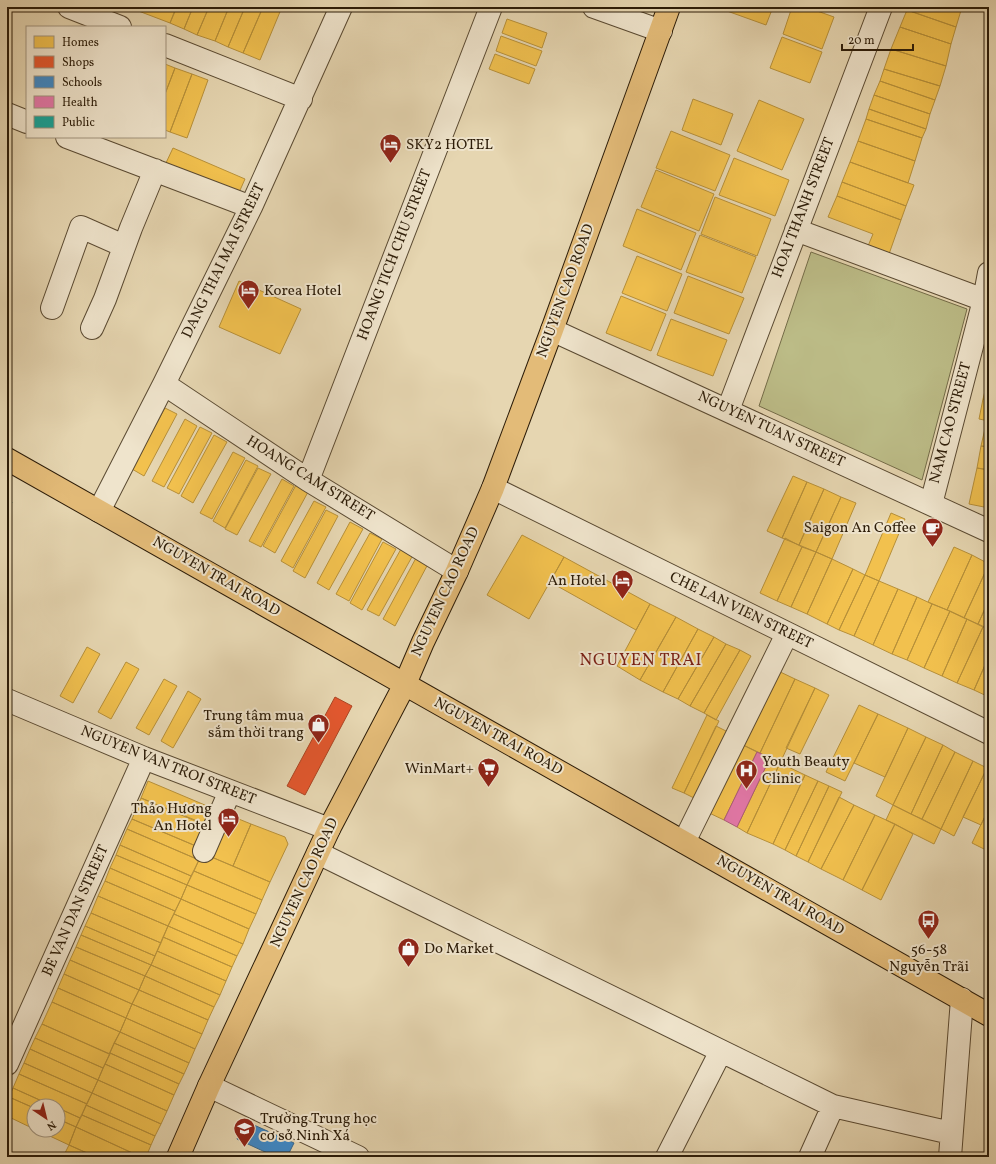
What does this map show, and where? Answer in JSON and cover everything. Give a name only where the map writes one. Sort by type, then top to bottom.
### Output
[{"type":"main road","name":"NGUYEN CAO ROAD","points":[[178,1157],[329,829],[405,684],[493,488],[669,7]]},
{"type":"main road","name":"NGUYEN TRAI ROAD","points":[[7,459],[989,1014]]},
{"type":"street","points":[[69,7],[94,12],[118,26]]},
{"type":"street","name":"DANG THAI MAI STREET","points":[[99,511],[251,208],[341,7]]},
{"type":"street","name":"HOANG TICH CHU STREET","points":[[308,480],[491,7]]},
{"type":"street","points":[[594,7],[661,31]]},
{"type":"street","name":"HOAI THANH STREET","points":[[728,410],[882,7]]},
{"type":"street","points":[[166,45],[301,99]]},
{"type":"street","points":[[7,114],[26,122]]},
{"type":"street","points":[[70,138],[251,208]]},
{"type":"street","points":[[92,328],[105,299],[124,246],[155,170]]},
{"type":"street","points":[[52,308],[81,227],[124,246]]},
{"type":"street","points":[[796,230],[984,300]]},
{"type":"street","name":"NAM CAO STREET","points":[[930,504],[984,300],[989,273]]},
{"type":"street","name":"NGUYEN TUAN STREET","points":[[552,330],[989,531]]},
{"type":"street","name":"HOANG CAM STREET","points":[[164,384],[308,480],[457,571]]},
{"type":"street","name":"CHE LAN VIEN STREET","points":[[493,488],[989,733]]},
{"type":"street","points":[[684,842],[787,634]]},
{"type":"street","name":"NGUYEN VAN TROI STREET","points":[[7,700],[144,758],[329,829]]},
{"type":"street","name":"BE VAN DAN STREET","points":[[7,1064],[144,758]]},
{"type":"street","points":[[204,851],[230,791]]},
{"type":"street","points":[[318,853],[833,1106],[951,1134]]},
{"type":"street","points":[[950,1157],[962,999]]},
{"type":"street","points":[[667,1157],[721,1051]]},
{"type":"street","points":[[210,1086],[358,1157]]},
{"type":"street","points":[[810,1157],[833,1106]]},
{"type":"green space","points":[[811,252],[967,309],[922,480],[759,406]]},
{"type":"building: Homes","points":[[128,7],[169,7],[175,10],[170,23]]},
{"type":"building: Homes","points":[[177,7],[193,7],[184,29],[170,23]]},
{"type":"building: Homes","points":[[193,7],[209,7],[197,35],[184,29]]},
{"type":"building: Homes","points":[[209,7],[229,7],[215,41],[197,35]]},
{"type":"building: Homes","points":[[229,7],[245,7],[228,47],[215,41]]},
{"type":"building: Homes","points":[[245,7],[263,7],[243,53],[228,47]]},
{"type":"building: Homes","points":[[263,7],[282,7],[260,60],[243,53]]},
{"type":"building: Homes","points":[[728,7],[773,7],[766,25],[727,11]]},
{"type":"building: Homes","points":[[792,7],[806,7],[834,17],[822,49],[783,34]]},
{"type":"building: Homes","points":[[908,7],[962,7],[956,27],[907,10]]},
{"type":"building: Homes","points":[[907,10],[956,27],[951,44],[900,27]]},
{"type":"building: Homes","points":[[507,19],[547,33],[542,48],[502,33]]},
{"type":"building: Homes","points":[[900,27],[951,44],[946,66],[891,49]]},
{"type":"building: Homes","points":[[501,36],[542,51],[536,66],[496,51]]},
{"type":"building: Homes","points":[[782,37],[822,52],[810,83],[770,68]]},
{"type":"building: Homes","points":[[891,49],[946,66],[940,86],[884,69]]},
{"type":"building: Homes","points":[[495,54],[535,69],[529,84],[489,69]]},
{"type":"building: Homes","points":[[166,64],[175,68],[166,91]]},
{"type":"building: Homes","points":[[175,68],[192,74],[170,132],[166,130],[166,91]]},
{"type":"building: Homes","points":[[884,69],[940,86],[935,100],[880,81]]},
{"type":"building: Homes","points":[[192,74],[208,80],[187,138],[170,132]]},
{"type":"building: Homes","points":[[880,81],[935,100],[930,114],[874,95]]},
{"type":"building: Homes","points":[[874,95],[930,114],[926,129],[869,109]]},
{"type":"building: Homes","points":[[693,99],[733,114],[721,145],[682,130]]},
{"type":"building: Homes","points":[[759,100],[804,119],[782,170],[737,151]]},
{"type":"building: Homes","points":[[869,109],[926,129],[922,138],[866,119]]},
{"type":"building: Homes","points":[[866,119],[922,138],[915,161],[858,141]]},
{"type":"building: Homes","points":[[671,131],[730,155],[715,191],[656,168]]},
{"type":"building: Homes","points":[[858,141],[915,161],[908,183],[850,162]]},
{"type":"building: Homes","points":[[173,148],[245,179],[237,197],[165,165]]},
{"type":"building: Homes","points":[[734,158],[789,180],[775,216],[719,195]]},
{"type":"building: Homes","points":[[850,162],[914,185],[906,206],[842,182]]},
{"type":"building: Homes","points":[[656,170],[714,194],[699,231],[641,207]]},
{"type":"building: Homes","points":[[842,182],[906,206],[901,220],[837,196]]},
{"type":"building: Homes","points":[[837,196],[901,220],[889,254],[868,246],[873,234],[828,217]]},
{"type":"building: Homes","points":[[715,197],[771,219],[757,256],[701,234]]},
{"type":"building: Homes","points":[[637,209],[696,233],[681,270],[623,246]]},
{"type":"building: Homes","points":[[700,235],[756,257],[742,293],[686,272]]},
{"type":"building: Homes","points":[[637,256],[682,274],[667,311],[622,293]]},
{"type":"building: Homes","points":[[688,276],[744,298],[729,334],[674,313]]},
{"type":"building: Homes","points":[[239,281],[301,309],[280,354],[219,327]]},
{"type":"building: Homes","points":[[621,296],[666,314],[651,351],[606,333]]},
{"type":"building: Homes","points":[[671,319],[727,340],[713,376],[657,355]]},
{"type":"building: Homes","points":[[988,379],[989,380],[989,400],[983,399]]},
{"type":"building: Homes","points":[[983,399],[989,400],[989,421],[979,419]]},
{"type":"building: Homes","points":[[165,408],[177,414],[144,476],[132,469]]},
{"type":"building: Homes","points":[[185,419],[197,426],[164,487],[152,481]]},
{"type":"building: Homes","points":[[987,420],[989,421],[989,447],[981,446]]},
{"type":"building: Homes","points":[[200,427],[212,433],[179,494],[167,488]]},
{"type":"building: Homes","points":[[214,435],[227,442],[193,503],[181,496]]},
{"type":"building: Homes","points":[[981,446],[989,447],[989,470],[977,468]]},
{"type":"building: Homes","points":[[233,452],[245,458],[212,519],[200,513]]},
{"type":"building: Homes","points":[[246,460],[258,466],[225,528],[213,521]]},
{"type":"building: Homes","points":[[258,468],[271,474],[237,535],[225,529]]},
{"type":"building: Homes","points":[[977,468],[989,470],[989,508],[969,504]]},
{"type":"building: Homes","points":[[793,476],[807,482],[782,538],[767,531]]},
{"type":"building: Homes","points":[[282,479],[294,486],[261,547],[249,541]]},
{"type":"building: Homes","points":[[807,482],[824,489],[799,545],[782,538]]},
{"type":"building: Homes","points":[[296,485],[308,492],[275,553],[263,546]]},
{"type":"building: Homes","points":[[824,489],[841,497],[816,552],[799,545]]},
{"type":"building: Homes","points":[[841,497],[856,503],[832,559],[816,552]]},
{"type":"building: Homes","points":[[314,501],[326,507],[293,568],[281,561]]},
{"type":"building: Homes","points":[[326,510],[338,516],[305,578],[293,571]]},
{"type":"building: Homes","points":[[891,513],[905,519],[879,581],[865,575]]},
{"type":"building: Homes","points":[[350,522],[363,529],[329,590],[317,583]]},
{"type":"building: Homes","points":[[370,533],[382,539],[349,601],[336,594]]},
{"type":"building: Homes","points":[[522,535],[564,557],[529,619],[487,595]]},
{"type":"building: Homes","points":[[785,538],[802,547],[777,601],[760,593]]},
{"type":"building: Homes","points":[[383,542],[396,549],[362,610],[350,603]]},
{"type":"building: Homes","points":[[802,547],[816,552],[791,607],[777,601]]},
{"type":"building: Homes","points":[[954,547],[972,555],[947,610],[928,602]]},
{"type":"building: Homes","points":[[401,549],[413,555],[379,616],[367,610]]},
{"type":"building: Homes","points":[[816,552],[832,559],[807,614],[791,607]]},
{"type":"building: Homes","points":[[972,555],[989,564],[964,618],[947,610]]},
{"type":"building: Homes","points":[[564,557],[650,604],[636,630],[550,582]]},
{"type":"building: Homes","points":[[416,558],[428,564],[395,626],[383,619]]},
{"type":"building: Homes","points":[[832,559],[853,569],[827,624],[807,614]]},
{"type":"building: Homes","points":[[989,564],[989,600],[978,624],[964,618]]},
{"type":"building: Homes","points":[[853,569],[865,575],[839,630],[827,624]]},
{"type":"building: Homes","points":[[865,575],[879,581],[854,636],[839,630]]},
{"type":"building: Homes","points":[[879,581],[898,589],[873,645],[854,636]]},
{"type":"building: Homes","points":[[898,589],[917,597],[892,654],[873,645]]},
{"type":"building: Homes","points":[[917,597],[932,604],[907,660],[892,654]]},
{"type":"building: Homes","points":[[989,600],[989,629],[978,624]]},
{"type":"building: Homes","points":[[650,604],[676,617],[640,680],[617,666]]},
{"type":"building: Homes","points":[[932,604],[950,611],[924,668],[907,660]]},
{"type":"building: Homes","points":[[950,611],[967,619],[942,676],[924,668]]},
{"type":"building: Homes","points":[[676,617],[698,629],[663,692],[640,680]]},
{"type":"building: Homes","points":[[967,619],[983,627],[957,683],[942,676]]},
{"type":"building: Homes","points":[[983,627],[989,629],[989,656],[974,690],[957,683]]},
{"type":"building: Homes","points":[[698,629],[714,637],[678,699],[663,692]]},
{"type":"building: Homes","points":[[714,637],[726,644],[690,706],[678,699]]},
{"type":"building: Homes","points":[[726,644],[740,650],[704,713],[690,706]]},
{"type":"building: Homes","points":[[87,647],[100,654],[73,703],[60,696]]},
{"type":"building: Homes","points":[[740,650],[751,656],[716,720],[704,713]]},
{"type":"building: Homes","points":[[989,656],[989,697],[974,690]]},
{"type":"building: Homes","points":[[126,662],[139,669],[111,719],[98,712]]},
{"type":"building: Homes","points":[[774,669],[795,679],[760,753],[739,743]]},
{"type":"building: Homes","points":[[164,679],[177,686],[149,735],[136,728]]},
{"type":"building: Homes","points":[[795,679],[815,688],[780,763],[760,753]]},
{"type":"building: Homes","points":[[815,688],[829,695],[800,754],[786,748]]},
{"type":"building: Homes","points":[[188,691],[201,699],[173,748],[161,741]]},
{"type":"building: Homes","points":[[859,705],[878,714],[845,781],[826,772]]},
{"type":"building: Homes","points":[[878,714],[908,728],[885,777],[854,763]]},
{"type":"building: Homes","points":[[707,715],[719,721],[684,793],[672,788]]},
{"type":"building: Homes","points":[[716,726],[732,734],[700,801],[684,793]]},
{"type":"building: Homes","points":[[908,728],[926,737],[893,805],[876,796]]},
{"type":"building: Homes","points":[[926,737],[943,745],[911,814],[893,805]]},
{"type":"building: Homes","points":[[739,743],[757,752],[724,820],[705,811]]},
{"type":"building: Homes","points":[[943,745],[955,752],[922,819],[911,814]]},
{"type":"building: Homes","points":[[955,752],[973,761],[941,829],[922,819]]},
{"type":"building: Homes","points":[[770,758],[780,763],[747,833],[737,827]]},
{"type":"building: Homes","points":[[973,761],[987,768],[954,836],[941,829]]},
{"type":"building: Homes","points":[[780,763],[805,775],[773,844],[747,833]]},
{"type":"building: Homes","points":[[987,768],[989,769],[989,808],[981,825],[963,817]]},
{"type":"building: Homes","points":[[805,775],[818,781],[785,850],[773,844]]},
{"type":"building: Homes","points":[[148,781],[219,811],[212,827],[141,798]]},
{"type":"building: Homes","points":[[818,781],[829,786],[796,856],[785,850]]},
{"type":"building: Homes","points":[[829,786],[842,792],[808,862],[796,856]]},
{"type":"building: Homes","points":[[839,797],[854,805],[821,869],[808,862]]},
{"type":"building: Homes","points":[[141,798],[212,828],[203,849],[132,819]]},
{"type":"building: Homes","points":[[854,805],[875,815],[843,880],[821,869]]},
{"type":"building: Homes","points":[[893,805],[941,829],[934,844],[886,820]]},
{"type":"building: Homes","points":[[989,808],[989,849],[988,851],[972,843]]},
{"type":"building: Homes","points":[[219,811],[251,824],[233,866],[202,853]]},
{"type":"building: Homes","points":[[875,815],[895,824],[862,890],[843,880]]},
{"type":"building: Homes","points":[[132,819],[203,849],[199,860],[127,829]]},
{"type":"building: Homes","points":[[251,824],[285,837],[288,844],[270,882],[233,866]]},
{"type":"building: Homes","points":[[895,824],[913,834],[881,900],[862,890]]},
{"type":"building: Homes","points":[[127,829],[199,860],[191,876],[120,845]]},
{"type":"building: Homes","points":[[120,845],[191,876],[187,885],[116,855]]},
{"type":"building: Homes","points":[[202,853],[270,882],[262,900],[194,871]]},
{"type":"building: Homes","points":[[116,855],[187,885],[181,899],[110,868]]},
{"type":"building: Homes","points":[[110,868],[181,899],[175,911],[105,881]]},
{"type":"building: Homes","points":[[194,871],[262,900],[256,914],[187,885]]},
{"type":"building: Homes","points":[[105,881],[175,911],[168,926],[98,896]]},
{"type":"building: Homes","points":[[187,885],[256,914],[249,929],[181,899]]},
{"type":"building: Homes","points":[[98,896],[168,926],[161,943],[91,913]]},
{"type":"building: Homes","points":[[181,899],[249,929],[243,944],[174,914]]},
{"type":"building: Homes","points":[[91,913],[161,943],[155,956],[85,926]]},
{"type":"building: Homes","points":[[174,914],[243,944],[237,956],[168,926]]},
{"type":"building: Homes","points":[[85,926],[155,956],[151,965],[81,935]]},
{"type":"building: Homes","points":[[168,926],[237,956],[232,967],[163,937]]},
{"type":"building: Homes","points":[[81,935],[151,965],[145,976],[76,947]]},
{"type":"building: Homes","points":[[163,937],[232,967],[226,981],[157,951]]},
{"type":"building: Homes","points":[[76,947],[145,976],[139,990],[70,960]]},
{"type":"building: Homes","points":[[157,951],[226,981],[220,995],[151,965]]},
{"type":"building: Homes","points":[[70,960],[139,990],[132,1004],[64,974]]},
{"type":"building: Homes","points":[[151,965],[220,995],[214,1007],[145,976]]},
{"type":"building: Homes","points":[[64,974],[132,1004],[126,1018],[58,988]]},
{"type":"building: Homes","points":[[145,976],[214,1007],[208,1020],[139,990]]},
{"type":"building: Homes","points":[[58,988],[126,1018],[120,1032],[52,1002]]},
{"type":"building: Homes","points":[[139,990],[208,1020],[202,1034],[132,1004]]},
{"type":"building: Homes","points":[[52,1002],[120,1032],[109,1054],[42,1024]]},
{"type":"building: Homes","points":[[132,1004],[202,1034],[195,1049],[126,1018]]},
{"type":"building: Homes","points":[[126,1018],[195,1049],[189,1063],[120,1032]]},
{"type":"building: Homes","points":[[42,1024],[110,1054],[103,1068],[35,1038]]},
{"type":"building: Homes","points":[[120,1032],[189,1063],[184,1074],[114,1043]]},
{"type":"building: Homes","points":[[35,1038],[103,1068],[98,1080],[30,1049]]},
{"type":"building: Homes","points":[[114,1043],[184,1074],[179,1084],[110,1053]]},
{"type":"building: Homes","points":[[30,1049],[98,1080],[92,1093],[24,1063]]},
{"type":"building: Homes","points":[[110,1053],[179,1084],[174,1095],[105,1064]]},
{"type":"building: Homes","points":[[24,1063],[92,1093],[87,1104],[19,1074]]},
{"type":"building: Homes","points":[[105,1064],[174,1095],[167,1111],[98,1080]]},
{"type":"building: Homes","points":[[19,1074],[87,1104],[80,1118],[66,1112],[66,1098],[35,1098],[13,1088]]},
{"type":"building: Homes","points":[[98,1080],[167,1111],[161,1124],[92,1093]]},
{"type":"building: Homes","points":[[13,1088],[35,1098],[26,1098],[26,1104],[9,1097]]},
{"type":"building: Homes","points":[[92,1093],[161,1124],[155,1136],[86,1105]]},
{"type":"building: Homes","points":[[9,1097],[26,1104],[26,1125],[7,1116],[7,1101]]},
{"type":"building: Homes","points":[[86,1105],[155,1136],[151,1145],[82,1115]]},
{"type":"building: Homes","points":[[66,1112],[80,1118],[76,1127],[66,1123]]},
{"type":"building: Homes","points":[[82,1115],[151,1145],[146,1157],[141,1157],[76,1127]]},
{"type":"building: Homes","points":[[66,1123],[76,1127],[69,1145],[54,1138],[66,1138]]},
{"type":"building: Homes","points":[[76,1127],[141,1157],[96,1157],[69,1145]]},
{"type":"building: Homes","points":[[69,1145],[96,1157],[63,1157]]},
{"type":"building: Shops","points":[[335,697],[352,706],[305,795],[287,786]]},
{"type":"building: Schools","points":[[245,1121],[294,1143],[287,1157],[276,1157],[237,1139]]},
{"type":"building: Health","points":[[757,752],[770,758],[737,827],[724,820]]},
{"type":"building: Public","points":[[7,500],[12,502],[7,512]]},
{"type":"place","name":"SKY2 HOTEL","points":[[390,164]]},
{"type":"place","name":"Korea Hotel","points":[[249,310]]},
{"type":"place","name":"Saigon An Coffee","points":[[932,548]]},
{"type":"place","name":"An Hotel","points":[[622,600]]},
{"type":"place","name":"Trung tâm mua sắm thời trang","points":[[319,744]]},
{"type":"place","name":"WinMart+","points":[[489,788]]},
{"type":"place","name":"Youth Beauty Clinic","points":[[747,790]]},
{"type":"place","name":"Thảo Hương An Hotel","points":[[228,838]]},
{"type":"place","name":"56-58 Nguyễn Trãi","points":[[929,940]]},
{"type":"place","name":"Do Market","points":[[409,968]]},
{"type":"place","name":"Trường Trung học cơ sở Ninh Xá","points":[[245,1148]]},
{"type":"district","name":"NGUYEN TRAI","points":[[641,660]]}]
